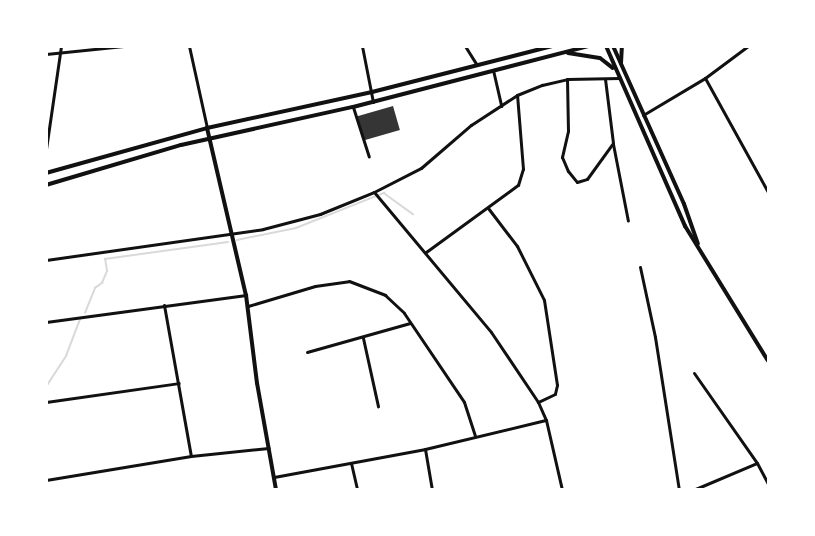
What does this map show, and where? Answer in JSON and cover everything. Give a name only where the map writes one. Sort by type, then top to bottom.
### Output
[{"type":"main road","points":[[46,173],[207,128],[372,92],[552,46]]},
{"type":"main road","points":[[46,185],[133,157],[353,107],[589,46]]},
{"type":"main road","points":[[606,46],[685,226],[768,361]]},
{"type":"main road","points":[[613,46],[684,204],[698,248]]},
{"type":"main road","points":[[621,64],[622,46]]},
{"type":"main road","points":[[564,52],[600,58],[615,70]]},
{"type":"main road","points":[[207,128],[212,139],[246,295],[276,489]]},
{"type":"street","points":[[46,149],[61,46]]},
{"type":"street","points":[[46,54],[124,46]]},
{"type":"street","points":[[189,46],[207,128]]},
{"type":"street","points":[[362,46],[373,102]]},
{"type":"street","points":[[465,46],[477,65]]},
{"type":"street","points":[[643,115],[705,78],[748,46]]},
{"type":"street","points":[[493,70],[501,106]]},
{"type":"street","points":[[46,260],[262,229],[320,214],[374,193],[421,168],[471,125],[517,95],[542,85],[567,79],[620,78]]},
{"type":"street","points":[[705,78],[768,192]]},
{"type":"street","points":[[567,79],[568,131],[562,157],[568,171],[578,182],[587,179],[613,143]]},
{"type":"street","points":[[605,79],[613,143],[628,221]]},
{"type":"street","points":[[426,252],[518,185],[521,178],[522,144],[517,95]]},
{"type":"street","points":[[353,107],[369,157]]},
{"type":"street","points":[[374,193],[491,332],[538,402],[546,420],[562,489]]},
{"type":"street","points":[[488,207],[517,246],[544,300],[557,386],[555,394],[538,402]]},
{"type":"street","points":[[640,267],[655,337],[679,489]]},
{"type":"street","points":[[248,306],[315,286],[349,280],[385,294],[410,323],[464,402],[475,435]]},
{"type":"street","points":[[46,322],[246,295]]},
{"type":"street","points":[[164,305],[191,456]]},
{"type":"street","points":[[307,352],[410,323]]},
{"type":"street","points":[[363,338],[378,406]]},
{"type":"street","points":[[694,373],[757,463],[768,484]]},
{"type":"street","points":[[46,402],[179,383]]},
{"type":"street","points":[[274,477],[424,448],[546,420]]},
{"type":"street","points":[[46,480],[191,456],[269,448]]},
{"type":"street","points":[[424,448],[432,489]]},
{"type":"street","points":[[351,463],[357,489]]},
{"type":"street","points":[[693,489],[757,463]]},
{"type":"building","points":[[393,106],[400,130],[364,140],[357,116]]},
{"type":"waterway","points":[[237,240],[296,228],[384,193],[413,214]]},
{"type":"waterway","points":[[85,313],[95,288],[102,283],[107,271],[105,259],[228,242]]},
{"type":"waterway","points":[[46,387],[66,356],[80,320]]}]
